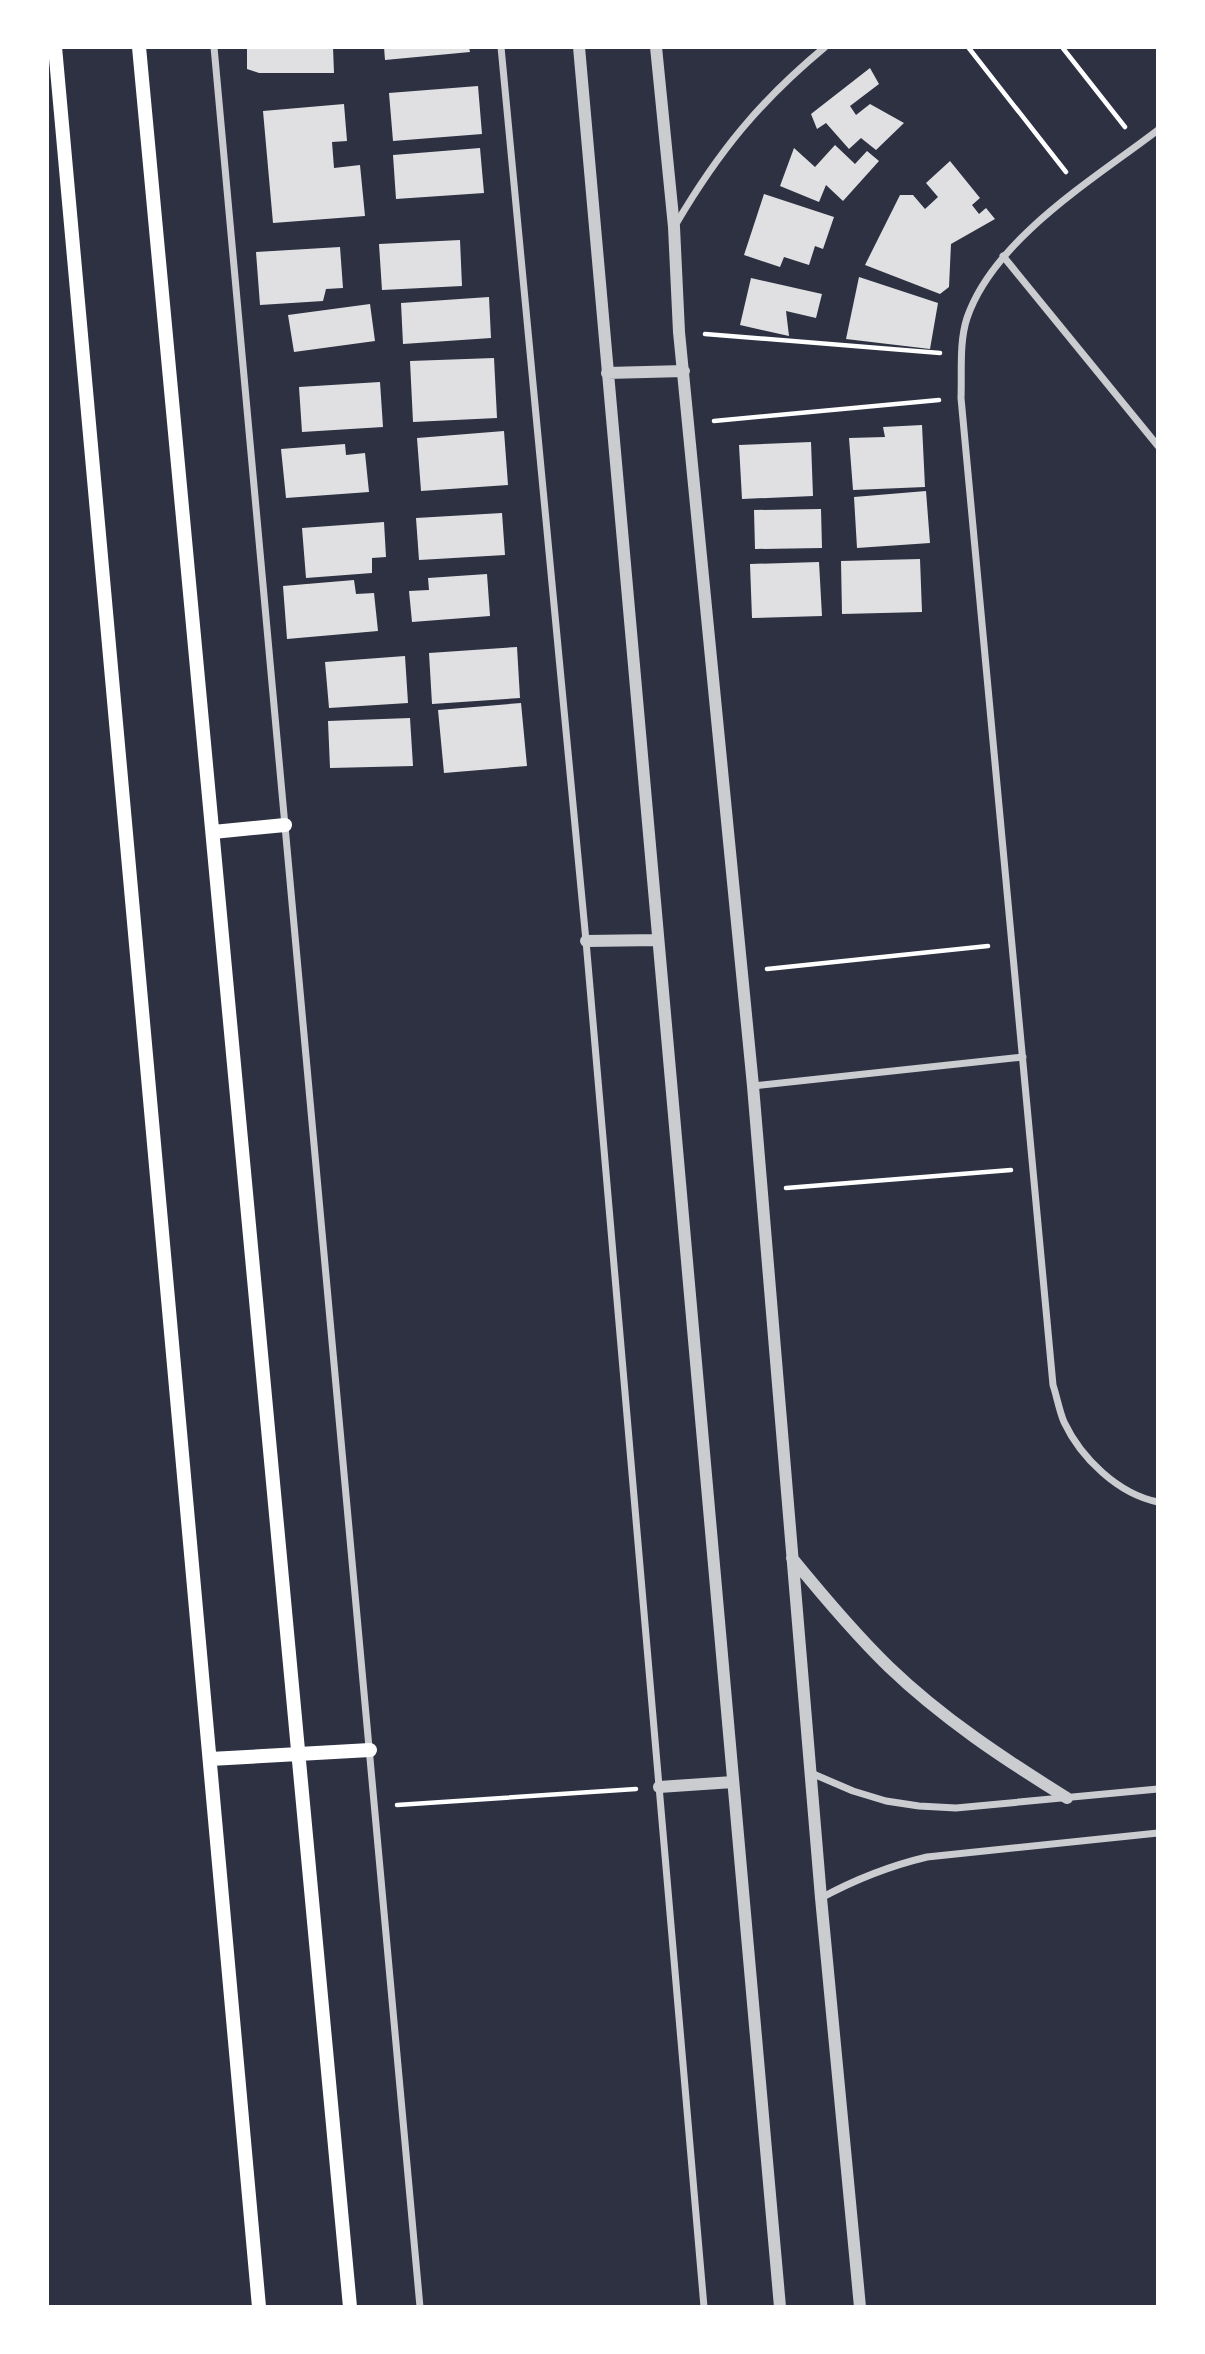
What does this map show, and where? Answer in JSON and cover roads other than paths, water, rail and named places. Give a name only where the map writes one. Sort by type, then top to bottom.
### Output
[{"type":"main road","points":[[55,47],[259,2307]]},
{"type":"main road","points":[[139,47],[350,2307]]},
{"type":"main road","points":[[213,832],[285,825]]},
{"type":"main road","points":[[210,1759],[370,1750]]},
{"type":"street","points":[[215,47],[420,2307]]},
{"type":"street","points":[[501,47],[586,941],[704,2307]]},
{"type":"street","points":[[579,47],[780,2307]]},
{"type":"street","points":[[656,47],[674,227],[679,332],[753,1086],[821,1898],[860,2307]]},
{"type":"street","points":[[674,227],[704,177],[739,130],[778,88],[825,47]]},
{"type":"street","points":[[1158,130],[1027,231],[1003,256],[983,286],[967,319],[962,354],[961,398],[1054,1385],[1064,1422],[1085,1456],[1114,1482],[1158,1502]]},
{"type":"street","points":[[1003,256],[1158,446]]},
{"type":"street","points":[[607,373],[684,371]]},
{"type":"street","points":[[586,941],[658,940]]},
{"type":"street","points":[[753,1086],[1023,1057]]},
{"type":"street","points":[[792,1558],[839,1615],[890,1668],[955,1723],[1004,1759],[1066,1798]]},
{"type":"street","points":[[811,1773],[853,1791],[886,1801],[956,1808],[1158,1789]]},
{"type":"street","points":[[659,1787],[733,1782]]},
{"type":"street","points":[[821,1898],[855,1879],[890,1866],[927,1857],[1158,1833]]}]
